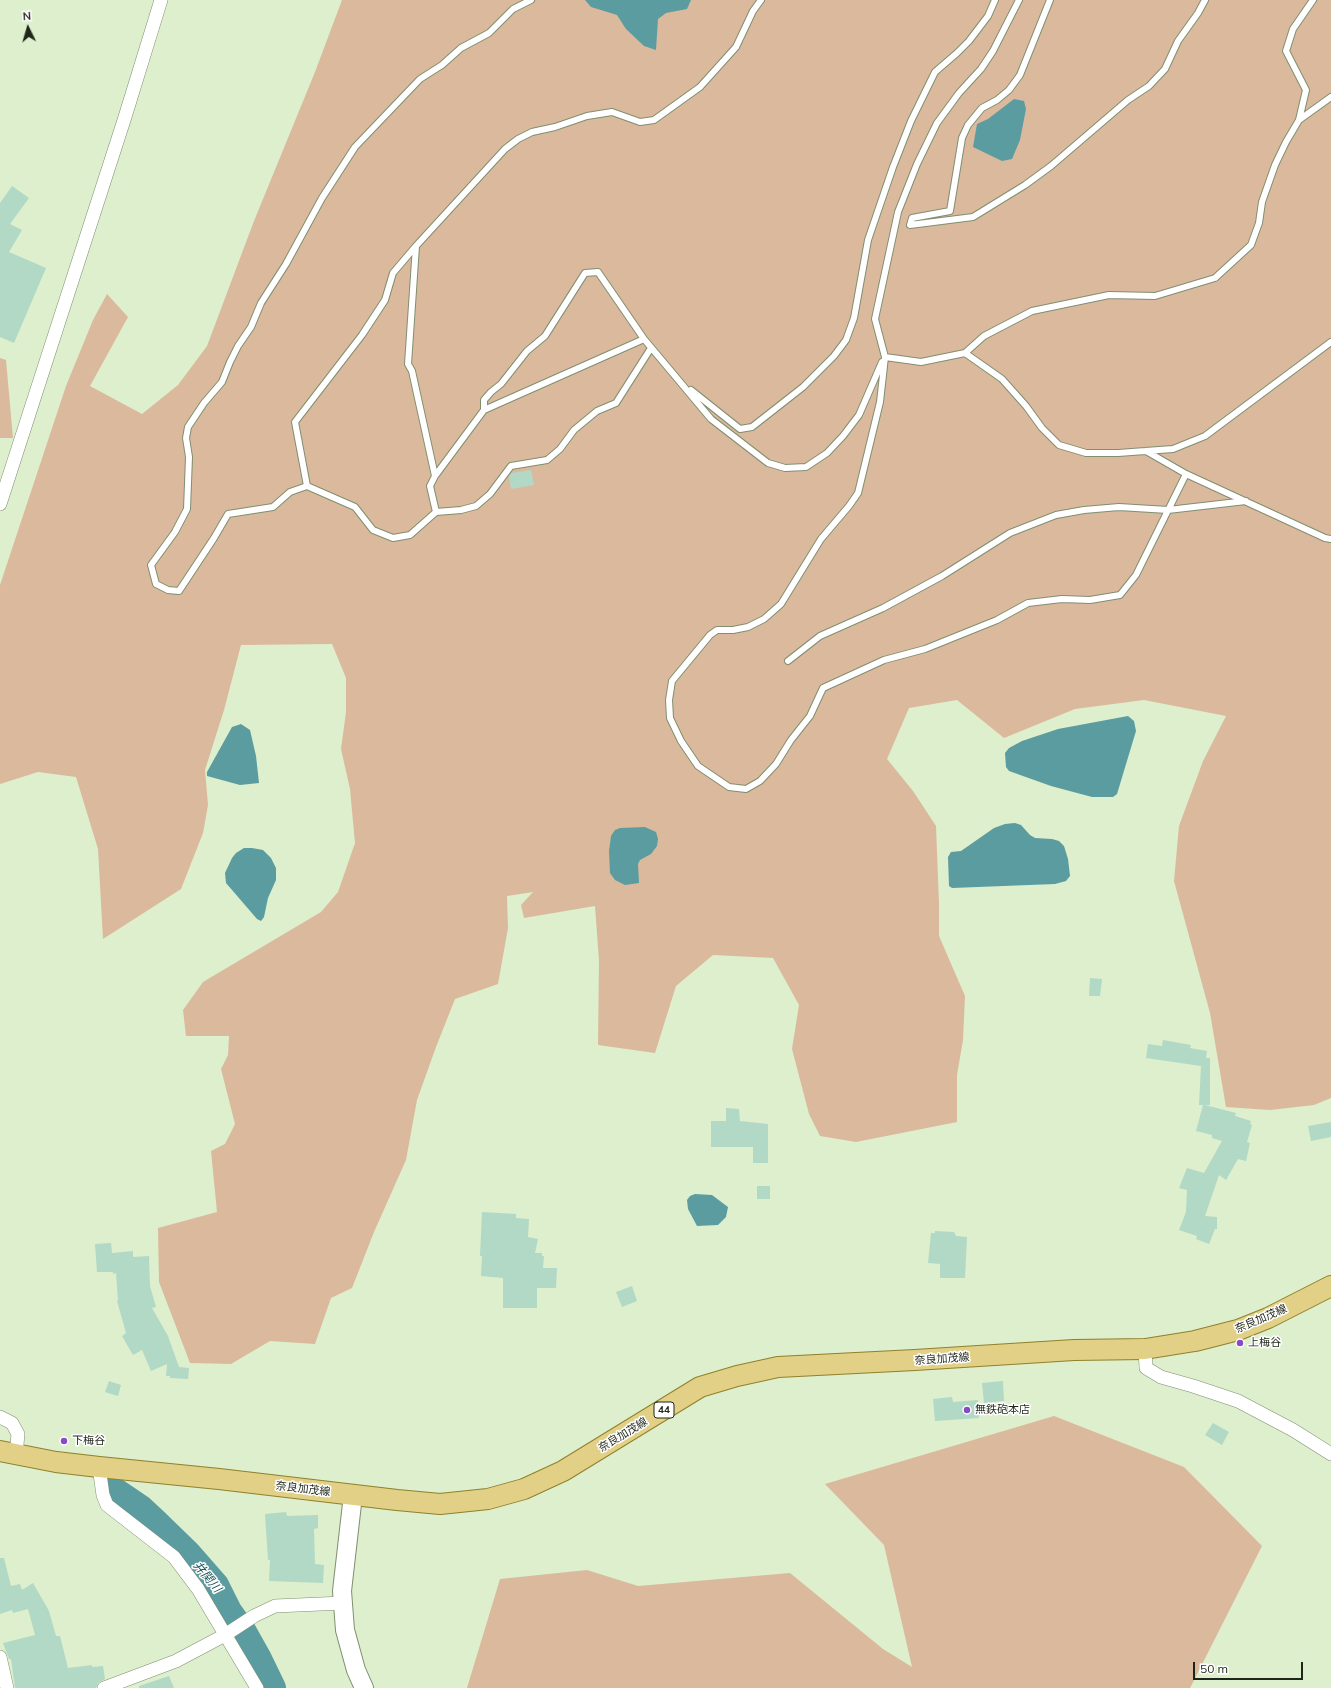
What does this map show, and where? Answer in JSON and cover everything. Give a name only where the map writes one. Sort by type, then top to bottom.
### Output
[{"type":"main road","name":"奈良加茂線","points":[[8,1453],[99,1468],[219,1479],[440,1504],[488,1499],[524,1489],[563,1471],[700,1387],[737,1376],[778,1367],[1074,1350],[1145,1349],[1195,1341],[1238,1330],[1268,1318],[1331,1286]]},
{"type":"street","points":[[0,504],[125,117],[161,0]]},
{"type":"street","points":[[1145,1349],[1146,1368],[1161,1378],[1193,1386],[1238,1401],[1293,1430],[1331,1454]]},
{"type":"street","points":[[0,1417],[12,1423],[18,1434],[8,1453]]},
{"type":"street","points":[[99,1468],[103,1495],[107,1505],[174,1557],[228,1633],[257,1688]]},
{"type":"street","points":[[353,1495],[342,1584],[343,1603],[345,1630],[356,1670],[364,1688]]},
{"type":"street","points":[[104,1688],[176,1661],[275,1606],[343,1603]]},
{"type":"street","points":[[0,1657],[7,1688]]},
{"type":"lane","points":[[531,0],[512,9],[489,33],[461,48],[442,65],[420,79],[355,147],[322,198],[286,264],[261,303],[251,327],[238,346],[230,362],[222,382],[204,403],[188,427],[186,438],[188,457],[187,509],[175,532],[151,565],[156,584],[168,590],[179,591],[228,514],[273,507],[290,492],[307,486],[355,507],[373,530],[393,538],[410,535],[436,512],[461,510],[476,506],[490,494],[511,466],[540,461],[551,456],[560,449],[574,430],[597,411],[616,403],[651,348]]},
{"type":"lane","points":[[307,486],[295,422],[362,336],[385,300],[394,273],[416,246],[505,149],[518,139],[532,132],[555,127],[587,116],[612,112],[640,122],[654,120],[700,87],[736,47],[761,0]]},
{"type":"lane","points":[[679,380],[740,429],[752,427],[776,409],[803,387],[834,356],[846,340],[854,318],[868,240],[893,167],[911,121],[935,72],[969,41],[988,16],[995,0]]},
{"type":"lane","points":[[1019,0],[993,51],[981,69],[959,94],[937,123],[905,190],[898,212],[875,319],[885,357],[880,402],[858,493],[821,539],[781,604],[764,619],[748,627],[733,630],[717,630],[710,635],[672,681],[669,700],[670,718],[681,741],[698,766],[730,788],[746,789],[760,781],[776,764],[791,740],[810,716],[823,688],[884,660],[926,649],[997,620],[1028,603],[1062,599],[1090,600],[1120,595],[1136,575],[1186,474]]},
{"type":"lane","points":[[1050,0],[1020,75],[1009,90],[997,100],[982,108],[968,125],[962,138],[950,210],[912,218],[910,225],[973,217],[1025,185],[1051,166],[1128,100],[1149,86],[1164,69],[1178,41],[1198,13],[1205,0]]},
{"type":"lane","points":[[885,357],[921,362],[965,353],[984,336],[1032,311],[1108,295],[1155,296],[1215,278],[1251,245],[1259,223],[1262,202],[1275,165],[1299,120],[1306,90],[1286,51],[1293,28],[1313,0]]},
{"type":"lane","points":[[1299,120],[1331,97]]},
{"type":"lane","points":[[416,246],[408,364],[412,371],[435,476]]},
{"type":"lane","points":[[484,410],[484,400],[501,384],[527,351],[545,336],[585,273],[598,272],[644,339],[710,419],[768,463],[785,468],[806,467],[827,453],[843,436],[859,415],[885,357]]},
{"type":"lane","points":[[436,512],[430,486],[435,476],[484,410],[644,339]]},
{"type":"lane","points":[[965,353],[1002,379],[1026,406],[1042,428],[1059,445],[1086,453],[1118,454],[1173,449],[1205,436],[1331,342]]},
{"type":"lane","points":[[1146,451],[1186,474],[1325,538],[1331,538]]},
{"type":"lane","points":[[788,661],[820,636],[883,608],[942,576],[1010,533],[1056,515],[1084,510],[1119,507],[1168,510],[1246,501]]},
{"type":"shaded area","points":[[342,0],[1331,0],[1331,1098],[1314,1105],[1270,1110],[1226,1107],[1210,1013],[1174,881],[1179,826],[1203,761],[1226,716],[1144,700],[1075,709],[1004,738],[957,700],[909,708],[887,759],[913,791],[936,826],[939,936],[965,996],[963,1040],[957,1075],[957,1122],[856,1142],[820,1136],[809,1114],[792,1049],[799,1005],[773,958],[713,955],[676,986],[655,1053],[598,1045],[599,961],[595,906],[524,918],[521,905],[533,892],[507,896],[508,928],[498,984],[455,999],[417,1100],[406,1160],[374,1232],[352,1288],[331,1298],[315,1344],[270,1341],[231,1364],[190,1363],[159,1282],[158,1228],[217,1212],[211,1151],[225,1144],[235,1124],[221,1069],[228,1055],[229,1036],[186,1036],[183,1010],[203,982],[321,912],[338,892],[355,843],[350,789],[341,749],[346,712],[346,678],[332,644],[241,645],[224,710],[205,770],[208,805],[203,833],[181,889],[103,939],[98,849],[76,777],[38,772],[0,784],[0,585],[66,386],[93,320],[107,294],[128,317],[90,386],[142,414],[178,385],[207,346],[254,221],[315,72]]},
{"type":"shaded area","points":[[0,358],[6,360],[13,438],[0,438]]},
{"type":"shaded area","points":[[1054,1416],[1184,1467],[1262,1546],[1190,1688],[467,1688],[500,1579],[587,1570],[638,1586],[790,1573],[883,1649],[912,1667],[884,1545],[825,1484]]},
{"type":"water","points":[[585,0],[691,0],[687,9],[666,13],[658,19],[656,50],[644,46],[626,29],[617,15],[591,7]]},
{"type":"water","points":[[1014,99],[1024,101],[1026,109],[1020,140],[1012,159],[1002,161],[973,147],[977,124],[988,119]]},
{"type":"water","points":[[1128,716],[1134,721],[1136,731],[1117,794],[1113,797],[1092,797],[1051,786],[1009,771],[1006,767],[1005,753],[1009,748],[1022,741],[1058,729]]},
{"type":"water","points":[[241,724],[250,730],[256,756],[259,783],[240,785],[207,776],[207,772],[232,727]]},
{"type":"water","points":[[1015,823],[1021,825],[1030,835],[1035,838],[1052,839],[1059,841],[1064,846],[1068,859],[1070,876],[1066,881],[1055,884],[952,888],[949,886],[948,857],[951,852],[961,851],[994,828],[1005,824]]},
{"type":"water","points":[[645,827],[656,832],[658,839],[657,846],[651,854],[640,860],[638,864],[639,883],[625,885],[615,880],[610,873],[609,851],[611,836],[615,830],[620,828]]},
{"type":"water","points":[[244,848],[263,850],[271,858],[276,868],[276,880],[268,898],[264,917],[261,921],[257,919],[226,883],[225,873],[232,858],[236,853]]},
{"type":"water","points":[[695,1194],[712,1195],[728,1207],[726,1217],[718,1225],[697,1226],[688,1209],[687,1200],[690,1196]]},
{"type":"building","points":[[12,186],[29,198],[10,224],[22,230],[9,252],[46,268],[14,343],[0,337],[0,203]]},
{"type":"building","points":[[531,470],[534,485],[511,489],[509,477],[511,473]]},
{"type":"building","points":[[1090,978],[1102,979],[1100,996],[1089,996]]},
{"type":"building","points":[[1163,1040],[1191,1045],[1190,1048],[1207,1051],[1206,1058],[1210,1058],[1210,1105],[1205,1105],[1236,1113],[1235,1116],[1251,1121],[1250,1124],[1252,1125],[1247,1142],[1250,1143],[1246,1161],[1238,1159],[1226,1180],[1219,1175],[1205,1216],[1217,1217],[1217,1229],[1215,1229],[1209,1244],[1196,1239],[1197,1236],[1179,1230],[1186,1212],[1187,1190],[1179,1188],[1187,1168],[1204,1173],[1222,1141],[1212,1138],[1212,1135],[1196,1131],[1203,1105],[1199,1105],[1201,1066],[1146,1058],[1148,1044],[1162,1046]]},
{"type":"building","points":[[726,1108],[739,1109],[740,1121],[768,1124],[768,1163],[753,1163],[753,1147],[711,1147],[711,1121],[726,1121]]},
{"type":"building","points":[[1331,1122],[1331,1137],[1311,1141],[1308,1126]]},
{"type":"building","points":[[757,1186],[770,1186],[770,1199],[757,1199]]},
{"type":"building","points":[[482,1212],[516,1214],[516,1218],[529,1219],[528,1237],[538,1239],[535,1253],[542,1253],[542,1256],[544,1256],[543,1268],[557,1268],[556,1288],[537,1288],[537,1308],[503,1308],[503,1278],[481,1276],[482,1256],[480,1256]]},
{"type":"building","points":[[935,1231],[954,1232],[956,1236],[967,1237],[965,1278],[940,1278],[940,1264],[928,1263],[931,1233],[935,1233]]},
{"type":"building","points":[[111,1243],[112,1253],[133,1251],[133,1257],[149,1256],[150,1286],[156,1307],[152,1308],[168,1336],[179,1367],[189,1368],[188,1379],[170,1378],[170,1376],[166,1376],[167,1364],[151,1371],[142,1350],[133,1355],[122,1336],[126,1333],[117,1301],[116,1273],[97,1272],[95,1244]]},
{"type":"building","points":[[632,1286],[637,1301],[622,1307],[616,1292]]},
{"type":"building","points":[[109,1381],[121,1385],[118,1396],[105,1392]]},
{"type":"building","points":[[1003,1381],[1004,1401],[984,1403],[982,1383]]},
{"type":"building","points":[[952,1397],[953,1402],[978,1400],[979,1418],[935,1421],[933,1399]]},
{"type":"building","points":[[1213,1423],[1229,1432],[1222,1445],[1205,1435]]},
{"type":"building","points":[[286,1512],[287,1516],[318,1515],[318,1528],[314,1529],[315,1564],[324,1565],[323,1583],[269,1581],[270,1560],[268,1560],[265,1514]]},
{"type":"building","points":[[0,1558],[4,1558],[11,1586],[20,1584],[22,1590],[33,1583],[49,1611],[56,1636],[60,1636],[68,1668],[92,1665],[92,1667],[103,1666],[105,1679],[98,1683],[96,1688],[15,1688],[11,1659],[9,1659],[3,1643],[35,1635],[28,1609],[13,1613],[12,1610],[0,1614]]},
{"type":"building","points":[[169,1676],[174,1688],[139,1688],[139,1686]]},
{"type":"waterway","name":"井関川","points":[[113,1489],[141,1508],[188,1553],[216,1585],[229,1611],[244,1632],[258,1657],[273,1688]]},
{"type":"place","name":"上梅谷","points":[[1240,1343]]},
{"type":"place","name":"無鉄砲本店","points":[[967,1410]]},
{"type":"place","name":"下梅谷","points":[[64,1441]]}]
